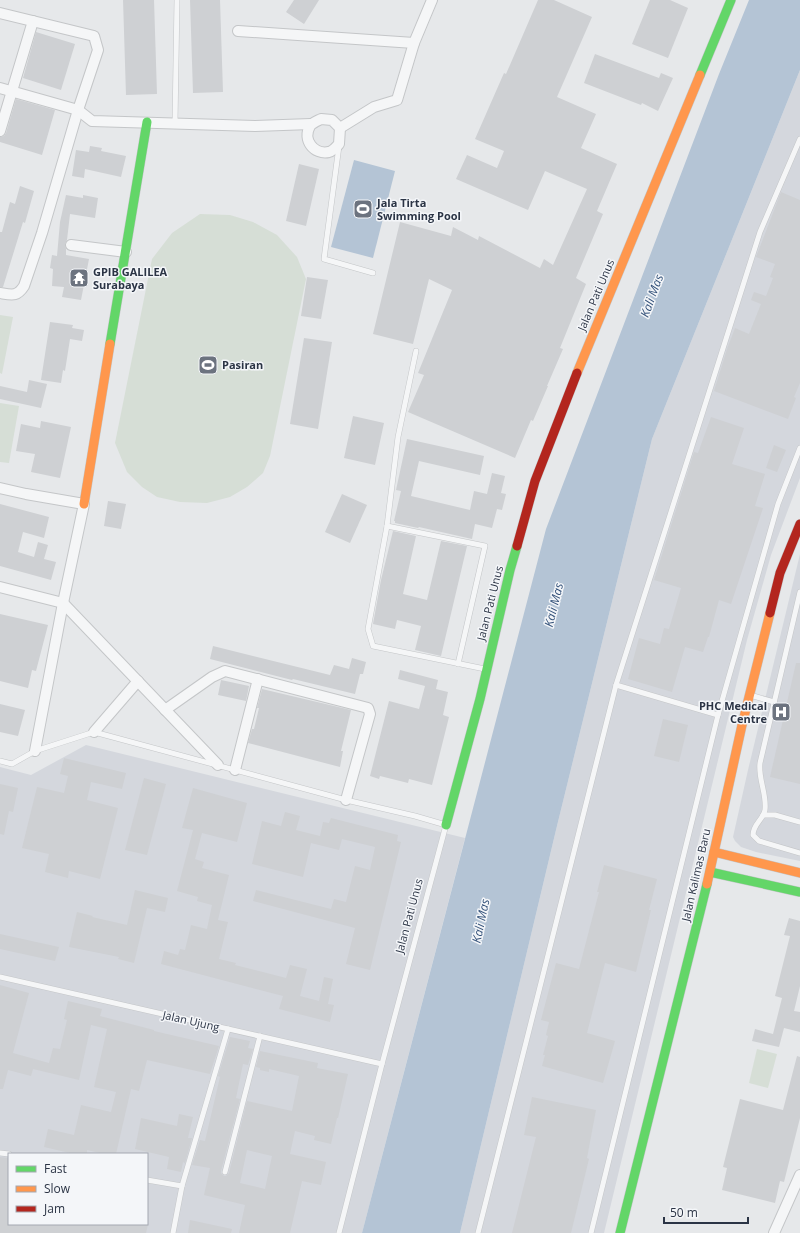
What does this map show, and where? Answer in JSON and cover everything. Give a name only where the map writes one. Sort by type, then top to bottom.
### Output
[{"type":"street","points":[[340,128],[374,107],[397,100],[414,43],[432,0]]},
{"type":"street","name":"Jalan Pati Unus","points":[[446,825],[487,670],[510,570],[535,481],[570,391],[731,0]]},
{"type":"street","points":[[0,13],[94,36],[98,50],[24,286],[20,293],[13,295],[0,293]]},
{"type":"street","points":[[0,131],[34,21]]},
{"type":"street","points":[[238,31],[414,43]]},
{"type":"street","points":[[0,88],[33,96],[78,110],[92,121],[255,126],[311,124],[321,119],[332,120],[340,128],[339,144],[331,152],[320,152],[310,146],[307,135],[311,124]]},
{"type":"street","points":[[35,751],[63,603],[84,504],[146,122]]},
{"type":"street","points":[[71,245],[126,252]]},
{"type":"street","points":[[0,488],[84,504]]},
{"type":"street","name":"Jalan Kalimas Baru","points":[[620,1233],[710,872],[750,695],[780,573],[800,524]]},
{"type":"street","points":[[0,587],[63,603],[218,765]]},
{"type":"street","points":[[165,710],[212,677],[225,671],[368,708],[370,714],[346,800]]},
{"type":"street","points":[[235,770],[258,679]]},
{"type":"street","points":[[94,732],[138,681]]},
{"type":"street","points":[[714,852],[800,873]]},
{"type":"street","points":[[710,872],[800,892]]},
{"type":"street","points":[[774,1233],[800,1175]]},
{"type":"lane","points":[[175,123],[177,0]]},
{"type":"lane","points":[[478,1233],[616,685],[760,232],[800,139]]},
{"type":"lane","points":[[339,144],[324,259],[373,274]]},
{"type":"lane","points":[[416,351],[398,437],[387,526],[368,629],[373,646],[487,670]]},
{"type":"lane","points":[[591,1233],[718,715],[778,504],[800,448]]},
{"type":"lane","points":[[387,526],[485,546],[458,664]]},
{"type":"lane","points":[[800,592],[760,768],[765,798],[765,808],[763,815],[753,829],[754,835],[759,841],[800,853]]},
{"type":"lane","points":[[616,685],[718,715]]},
{"type":"lane","points":[[750,695],[774,702]]},
{"type":"lane","points":[[0,761],[12,764],[35,751],[94,732],[346,800],[415,816],[446,825]]},
{"type":"lane","points":[[763,815],[775,815],[800,822]]},
{"type":"lane","name":"Jalan Pati Unus","points":[[339,1233],[382,1064],[446,825]]},
{"type":"lane","name":"Jalan Ujung","points":[[0,977],[382,1064]]},
{"type":"lane","points":[[173,1233],[182,1186],[228,1029]]},
{"type":"lane","points":[[225,1172],[260,1036]]},
{"type":"lane","points":[[148,1180],[182,1186]]},
{"type":"shaded area","points":[[800,70],[800,478],[771,555],[747,640],[604,1233],[460,1233],[556,830],[652,439]]},
{"type":"shaded area","name":"Pasiran","points":[[200,214],[230,215],[253,222],[277,235],[297,257],[306,279],[270,456],[263,473],[247,487],[230,497],[207,503],[180,502],[157,497],[142,487],[127,472],[115,443],[152,259],[172,233]]},
{"type":"shaded area","points":[[0,315],[13,317],[2,374],[0,373]]},
{"type":"shaded area","points":[[0,403],[19,406],[9,463],[0,462]]},
{"type":"shaded area","name":"PHC Medical Centre","points":[[800,554],[800,861],[756,852],[741,847],[733,837]]},
{"type":"shaded area","points":[[86,745],[465,838],[362,1233],[0,1233],[0,767],[31,775]]},
{"type":"shaded area","points":[[757,1049],[777,1054],[768,1088],[749,1083]]},
{"type":"water","name":"Kali Mas","points":[[749,0],[800,0],[800,70],[652,439],[556,830],[460,1233],[362,1233],[546,529],[719,74]]},
{"type":"water","name":"Jala Tirta Swimming Pool","points":[[354,160],[395,171],[373,258],[331,247]]},
{"type":"building","points":[[123,0],[154,0],[157,94],[126,95]]},
{"type":"building","points":[[190,0],[220,0],[223,92],[193,93]]},
{"type":"building","points":[[294,0],[319,0],[304,24],[286,12]]},
{"type":"building","points":[[538,0],[554,0],[592,17],[557,97],[596,114],[581,148],[617,164],[597,211],[603,214],[576,278],[586,284],[560,348],[563,349],[548,386],[533,421],[531,420],[515,458],[408,412],[424,375],[418,373],[452,290],[429,279],[413,344],[373,334],[400,222],[451,236],[453,227],[478,240],[479,236],[540,268],[544,259],[553,265],[587,189],[545,171],[528,210],[456,179],[467,155],[497,168],[504,151],[475,139],[504,73],[506,74]]},
{"type":"building","points":[[650,0],[670,0],[688,8],[668,58],[632,44]]},
{"type":"building","points":[[36,32],[75,44],[61,90],[23,78]]},
{"type":"building","points":[[595,54],[659,78],[661,73],[673,78],[658,111],[642,103],[641,105],[584,83]]},
{"type":"building","points":[[16,99],[55,110],[42,155],[0,142],[0,137],[4,136],[6,133]]},
{"type":"building","points":[[90,146],[102,148],[101,151],[126,156],[121,177],[85,169],[84,178],[72,176],[76,150],[89,152]]},
{"type":"building","points":[[299,164],[319,169],[306,226],[286,221]]},
{"type":"building","points":[[20,186],[34,191],[25,223],[23,222],[3,287],[0,287],[0,232],[2,232],[10,202],[15,204]]},
{"type":"building","points":[[781,192],[800,200],[800,383],[794,397],[796,398],[788,419],[714,391],[735,328],[749,334],[761,304],[751,300],[754,292],[766,296],[773,278],[770,277],[775,264],[756,257]]},
{"type":"building","points":[[66,195],[83,198],[83,195],[98,198],[95,218],[70,214],[67,240],[65,244],[66,255],[89,259],[81,300],[62,297],[64,287],[52,286],[53,269],[50,268],[52,255],[57,256],[60,222]]},
{"type":"building","points":[[307,277],[328,280],[321,319],[301,316]]},
{"type":"building","points":[[50,322],[73,325],[72,328],[84,330],[82,341],[70,339],[65,371],[63,370],[61,383],[41,380]]},
{"type":"building","points":[[304,338],[332,342],[318,429],[290,424]]},
{"type":"building","points":[[29,380],[47,384],[41,408],[0,399],[0,386],[27,392]]},
{"type":"building","points":[[353,416],[384,423],[375,465],[344,458]]},
{"type":"building","points":[[711,417],[744,428],[732,464],[765,474],[755,506],[763,508],[731,604],[719,600],[709,637],[703,652],[685,647],[672,692],[628,679],[639,638],[660,644],[664,628],[669,629],[681,588],[654,580],[694,452],[698,453]]},
{"type":"building","points":[[41,421],[71,427],[60,478],[31,472],[35,454],[16,451],[21,424],[40,428]]},
{"type":"building","points":[[407,439],[484,456],[480,475],[419,461],[411,496],[470,510],[474,491],[487,494],[492,473],[505,476],[501,493],[506,494],[502,510],[497,509],[492,528],[475,524],[472,539],[395,523],[394,521],[401,491],[396,490]]},
{"type":"building","points":[[774,445],[786,450],[777,472],[766,468]]},
{"type":"building","points":[[342,494],[367,505],[350,543],[325,532]]},
{"type":"building","points":[[108,501],[126,504],[121,529],[104,526]]},
{"type":"building","points":[[0,504],[49,517],[44,538],[23,532],[18,552],[34,557],[38,542],[48,545],[44,559],[56,562],[51,580],[0,566]]},
{"type":"building","points":[[393,531],[416,536],[403,594],[427,600],[441,541],[467,546],[441,656],[415,650],[421,626],[397,620],[395,629],[373,624],[381,580]]},
{"type":"building","points":[[0,614],[48,625],[36,671],[32,670],[28,688],[0,681]]},
{"type":"building","points":[[213,646],[330,675],[334,665],[349,669],[352,658],[366,662],[363,674],[360,674],[355,694],[210,659]]},
{"type":"building","name":"PHC Medical Centre","points":[[796,663],[800,663],[800,784],[770,777]]},
{"type":"building","points":[[400,670],[438,680],[436,689],[448,692],[443,715],[449,717],[432,785],[409,779],[408,783],[380,776],[379,779],[370,776],[389,701],[419,709],[425,686],[398,679]]},
{"type":"building","points":[[221,680],[249,686],[246,701],[218,695]]},
{"type":"building","points":[[262,689],[351,710],[341,751],[343,751],[340,767],[248,743],[252,729],[254,729]]},
{"type":"building","points":[[0,704],[25,710],[18,736],[0,732]]},
{"type":"building","points":[[663,719],[688,725],[679,762],[654,756]]},
{"type":"building","points":[[64,758],[126,773],[122,789],[91,782],[87,800],[118,808],[100,879],[69,871],[68,878],[45,872],[49,854],[22,848],[37,787],[64,793],[68,776],[60,774]]},
{"type":"building","points":[[144,778],[166,784],[147,855],[125,850]]},
{"type":"building","points":[[0,784],[18,788],[13,812],[9,811],[4,835],[0,834]]},
{"type":"building","points":[[193,788],[247,803],[237,842],[202,833],[195,859],[204,862],[202,868],[229,875],[218,920],[228,922],[219,959],[236,963],[235,965],[286,978],[290,965],[307,969],[300,996],[319,1001],[324,977],[333,979],[328,1004],[334,1005],[330,1022],[279,1009],[283,996],[161,964],[164,951],[178,955],[180,949],[185,950],[191,925],[207,929],[212,905],[197,901],[198,897],[177,891],[193,830],[182,828]]},
{"type":"building","points":[[285,812],[300,816],[296,830],[320,836],[323,822],[329,823],[331,818],[398,835],[397,841],[401,842],[370,970],[346,964],[355,928],[253,901],[256,890],[331,909],[334,899],[346,902],[355,866],[370,870],[375,847],[342,839],[339,850],[311,843],[303,877],[252,864],[262,821],[281,826]]},
{"type":"building","points":[[604,865],[657,879],[636,972],[605,963],[587,1033],[615,1041],[603,1083],[542,1066],[545,1055],[543,1055],[548,1036],[546,1035],[549,1022],[541,1020],[556,963],[579,969],[599,892],[597,892]]},
{"type":"building","points":[[135,890],[168,898],[165,912],[147,908],[134,963],[118,959],[119,957],[69,947],[77,912],[127,925]]},
{"type":"building","points":[[789,918],[800,921],[800,986],[794,1011],[800,1012],[800,1032],[784,1028],[779,1047],[752,1041],[755,1029],[773,1034],[782,998],[775,996],[790,936],[784,935]]},
{"type":"building","points":[[0,934],[59,947],[55,961],[0,949]]},
{"type":"building","points":[[0,985],[29,993],[13,1053],[49,1063],[53,1048],[60,1049],[67,1020],[64,1019],[68,1001],[102,1009],[100,1016],[154,1031],[219,1046],[210,1074],[147,1060],[139,1091],[131,1089],[116,1153],[100,1153],[87,1150],[87,1153],[70,1153],[44,1147],[48,1129],[74,1135],[81,1105],[111,1112],[116,1092],[94,1087],[107,1029],[91,1025],[79,1080],[33,1069],[31,1076],[8,1070],[3,1089],[0,1089]]},
{"type":"building","points":[[230,1037],[250,1041],[248,1048],[253,1049],[248,1065],[243,1064],[236,1098],[240,1099],[221,1171],[224,1176],[226,1176],[229,1173],[247,1101],[292,1111],[299,1076],[269,1069],[269,1072],[260,1070],[260,1068],[256,1067],[260,1051],[318,1063],[317,1068],[348,1074],[331,1144],[314,1140],[315,1136],[295,1131],[290,1154],[326,1162],[321,1185],[302,1181],[290,1233],[239,1233],[245,1205],[204,1195],[210,1168],[192,1165],[200,1140],[205,1141],[220,1077],[218,1076]],"holes":[[[247,1150],[272,1156],[265,1189],[240,1183]]]},
{"type":"building","points":[[797,1056],[800,1057],[800,1118],[784,1182],[780,1181],[775,1203],[722,1190],[727,1168],[723,1167],[740,1099],[783,1110]]},
{"type":"building","points":[[532,1097],[596,1110],[587,1158],[589,1159],[571,1233],[512,1233],[536,1137],[524,1135]]},
{"type":"building","points":[[179,1114],[193,1117],[188,1138],[192,1138],[181,1172],[167,1169],[169,1157],[135,1149],[141,1118],[177,1126]]},
{"type":"building","points":[[0,1157],[8,1158],[8,1225],[148,1225],[146,1233],[0,1233]]},
{"type":"building","points":[[190,1220],[232,1229],[231,1233],[188,1233]]},
{"type":"traffic: fast","points":[[700,75],[731,0]]},
{"type":"traffic: fast","points":[[110,344],[147,122]]},
{"type":"traffic: fast","points":[[446,825],[480,699],[517,546]]},
{"type":"traffic: fast","points":[[710,872],[800,892]]},
{"type":"traffic: fast","points":[[620,1233],[707,884]]},
{"type":"traffic: slow","points":[[577,373],[700,75]]},
{"type":"traffic: slow","points":[[84,504],[110,344]]},
{"type":"traffic: slow","points":[[707,884],[742,725],[770,613]]},
{"type":"traffic: slow","points":[[714,852],[800,873]]},
{"type":"traffic: jam","points":[[517,546],[535,481],[577,373]]},
{"type":"traffic: jam","points":[[770,613],[780,573],[800,524]]},
{"type":"place","name":"Jala Tirta Swimming Pool","points":[[363,209]]},
{"type":"place","name":"GPIB GALILEA Surabaya","points":[[79,278]]},
{"type":"place","name":"Pasiran","points":[[208,365]]},
{"type":"place","name":"PHC Medical Centre","points":[[781,712]]}]
